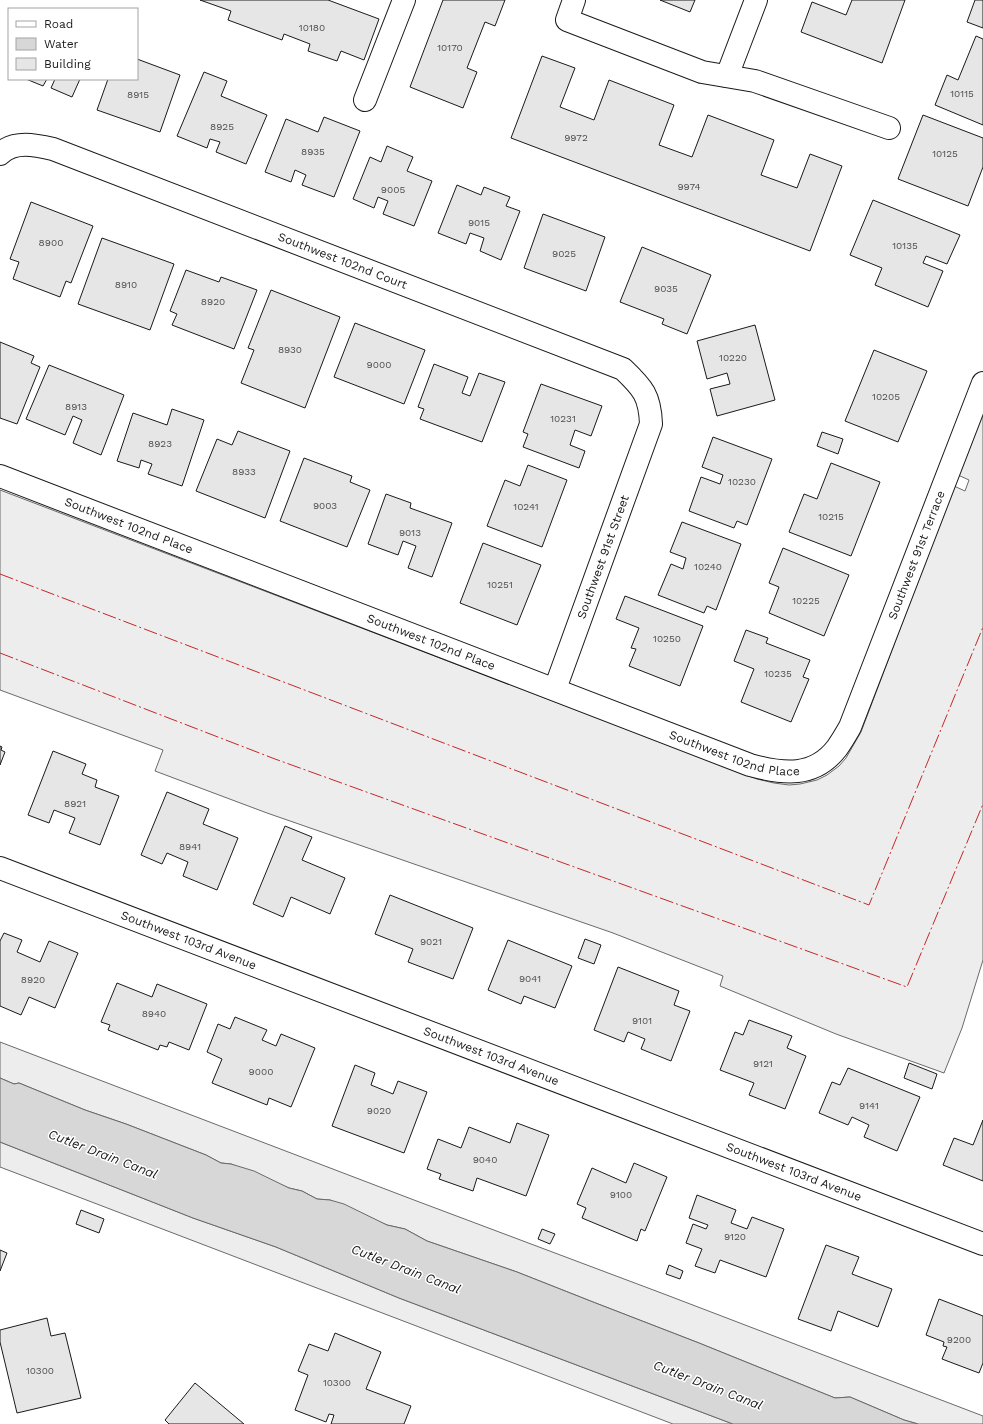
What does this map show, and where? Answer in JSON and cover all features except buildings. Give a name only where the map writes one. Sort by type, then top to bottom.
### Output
[{"type":"street","points":[[365,100],[404,0]]},
{"type":"street","points":[[574,0],[566,20],[702,72],[755,81],[889,128]]},
{"type":"street","points":[[727,76],[756,0]]},
{"type":"street","name":"Southwest 102nd Court","points":[[0,154],[14,146],[33,144],[53,149],[623,369],[645,392],[650,410],[651,424]]},
{"type":"street","name":"Southwest 91st Terrace","points":[[850,727],[983,383]]},
{"type":"street","name":"Southwest 91st Street","points":[[555,690],[651,424]]},
{"type":"street","name":"Southwest 102nd Place","points":[[0,476],[750,765],[780,772],[803,770],[816,766],[828,758],[838,747],[850,727]]},
{"type":"street","name":"Southwest 103rd Avenue","points":[[0,868],[983,1244]]},
{"type":"shaded area","points":[[983,409],[983,960],[962,1028],[944,1073],[836,1034],[720,986],[723,976],[613,933],[267,813],[155,771],[163,750],[0,690],[0,490],[757,779],[789,785],[817,780],[839,766],[846,758],[861,732],[954,486],[965,491],[969,480],[958,475]]},
{"type":"shaded area","points":[[0,1042],[983,1416],[983,1424],[918,1424],[904,1420],[850,1397],[835,1398],[517,1272],[427,1241],[405,1229],[387,1225],[330,1200],[317,1199],[302,1191],[289,1188],[231,1164],[221,1163],[206,1155],[85,1110],[19,1083],[14,1084],[0,1078]]},
{"type":"shaded area","points":[[0,1142],[193,1218],[276,1247],[399,1298],[733,1424],[673,1424],[0,1167]]},
{"type":"water","name":"Cutler Drain Canal","points":[[0,1078],[14,1084],[19,1083],[85,1110],[126,1124],[206,1155],[221,1163],[231,1164],[254,1171],[289,1188],[302,1191],[317,1199],[330,1200],[344,1204],[387,1225],[405,1229],[427,1241],[517,1272],[835,1398],[850,1397],[904,1420],[918,1424],[733,1424],[399,1298],[276,1247],[193,1218],[0,1142]]},
{"type":"power","points":[[0,574],[869,905],[983,627]]},
{"type":"power","points":[[0,653],[275,759],[907,987],[983,804]]}]
